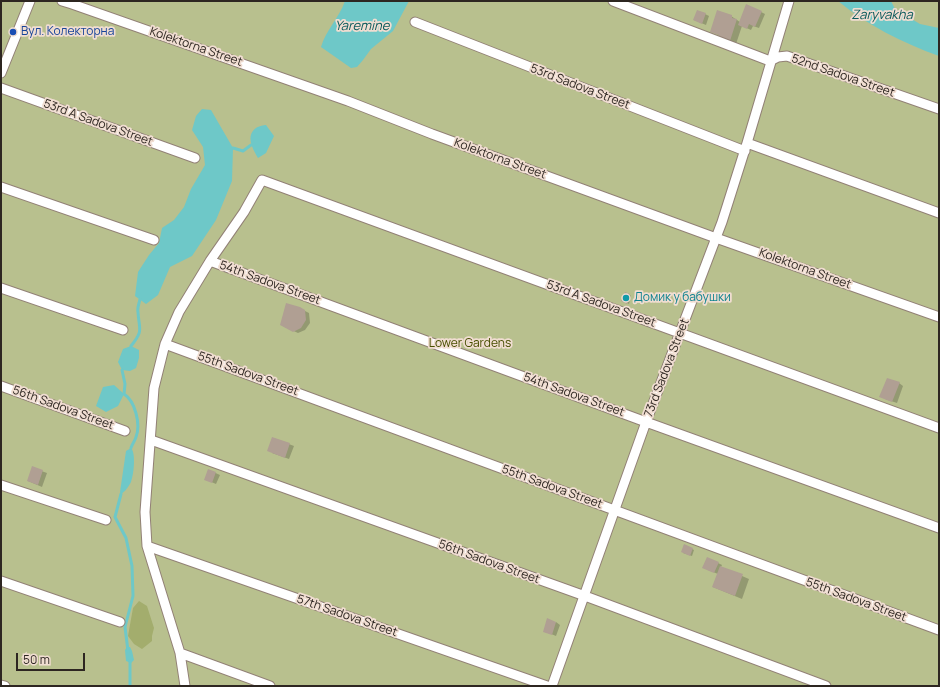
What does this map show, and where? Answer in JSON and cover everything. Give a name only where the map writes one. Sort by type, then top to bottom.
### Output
[{"type":"street","points":[[1,73],[30,1]]},
{"type":"street","name":"Kolektorna Street","points":[[62,1],[348,101],[432,134],[716,238],[939,317]]},
{"type":"street","points":[[613,1],[770,61]]},
{"type":"street","name":"73rd Sadova Street","points":[[552,686],[646,422],[716,238],[746,147],[770,61],[789,1]]},
{"type":"street","name":"53rd Sadova Street","points":[[415,22],[746,147],[939,213]]},
{"type":"street","name":"52nd Sadova Street","points":[[770,61],[778,57],[787,56],[939,109]]},
{"type":"street","name":"53rd A Sadova Street","points":[[1,88],[195,158]]},
{"type":"street","name":"53rd A Sadova Street","points":[[210,261],[244,212],[260,182],[264,180],[939,428]]},
{"type":"street","points":[[1,187],[154,240]]},
{"type":"street","points":[[185,686],[180,653],[147,546],[145,512],[154,388],[165,344],[179,312],[210,261]]},
{"type":"street","name":"54th Sadova Street","points":[[210,261],[646,422],[939,528]]},
{"type":"street","points":[[1,288],[123,330]]},
{"type":"street","name":"55th Sadova Street","points":[[165,344],[939,630]]},
{"type":"street","name":"56th Sadova Street","points":[[1,386],[125,431]]},
{"type":"street","name":"56th Sadova Street","points":[[151,440],[585,596],[826,686]]},
{"type":"street","points":[[1,485],[106,520]]},
{"type":"street","name":"57th Sadova Street","points":[[147,546],[547,686]]},
{"type":"street","points":[[1,582],[120,622]]},
{"type":"street","points":[[180,653],[270,686]]},
{"type":"street","points":[[1,684],[5,686]]},
{"type":"green space","name":"Lower Gardens","points":[[1,1],[939,1],[939,686],[1,686]]},
{"type":"green space","points":[[139,601],[147,606],[154,628],[152,641],[142,649],[134,644],[128,636],[133,608]]},
{"type":"water","name":"Yaremine","points":[[345,1],[409,1],[393,31],[371,49],[357,67],[351,68],[321,47]]},
{"type":"water","name":"Zaryvakha","points":[[838,1],[891,1],[895,9],[920,24],[939,28],[939,56],[873,26]]},
{"type":"water","points":[[202,109],[211,110],[233,148],[232,181],[216,220],[192,256],[170,267],[158,295],[146,304],[135,296],[138,272],[159,243],[162,228],[174,220],[184,207],[191,189],[205,165],[203,147],[192,130],[196,116]]},
{"type":"water","points":[[266,125],[274,136],[266,153],[258,158],[250,139],[256,128]]},
{"type":"water","points":[[131,346],[139,350],[139,358],[136,368],[130,371],[122,370],[118,362],[123,349]]},
{"type":"water","points":[[114,385],[124,394],[118,406],[106,412],[96,406],[103,387]]},
{"type":"water","points":[[131,448],[134,454],[134,469],[131,482],[121,494],[120,492],[126,451]]},
{"type":"water","points":[[127,647],[130,647],[132,651],[134,660],[131,663],[126,661],[125,650]]},
{"type":"building","points":[[746,4],[762,11],[755,27],[749,24],[747,29],[738,25]]},
{"type":"building","points":[[697,10],[706,13],[702,24],[693,20]]},
{"type":"building","points":[[717,10],[732,15],[732,18],[737,19],[730,41],[718,37],[719,35],[710,32]]},
{"type":"building","name":"Домик у бабушки","points":[[625,292],[630,294],[627,304],[621,301]]},
{"type":"building","points":[[286,303],[305,310],[306,320],[301,328],[293,332],[280,325]]},
{"type":"building","points":[[887,378],[900,382],[892,402],[879,397]]},
{"type":"building","points":[[272,437],[290,443],[285,458],[267,451]]},
{"type":"building","points":[[32,466],[43,470],[38,485],[27,481]]},
{"type":"building","points":[[208,469],[216,472],[212,483],[204,480]]},
{"type":"building","points":[[684,544],[693,548],[690,556],[681,552]]},
{"type":"building","points":[[707,557],[719,562],[714,573],[702,568]]},
{"type":"building","points":[[720,566],[743,574],[735,596],[712,587]]},
{"type":"building","points":[[547,618],[556,622],[552,635],[543,632]]},
{"type":"waterway","points":[[233,148],[243,151],[251,145]]},
{"type":"waterway","points":[[131,346],[140,330],[138,309],[140,299]]},
{"type":"waterway","points":[[122,370],[125,384],[124,394],[128,397],[134,407],[138,426],[136,438],[131,448]]},
{"type":"waterway","points":[[121,494],[115,517],[126,538],[132,566],[133,596],[125,627],[128,651]]},
{"type":"waterway","points":[[130,660],[130,686]]},
{"type":"place","name":"Вул. Колекторна","points":[[13,32]]},
{"type":"place","name":"Домик у бабушки","points":[[626,298]]}]
